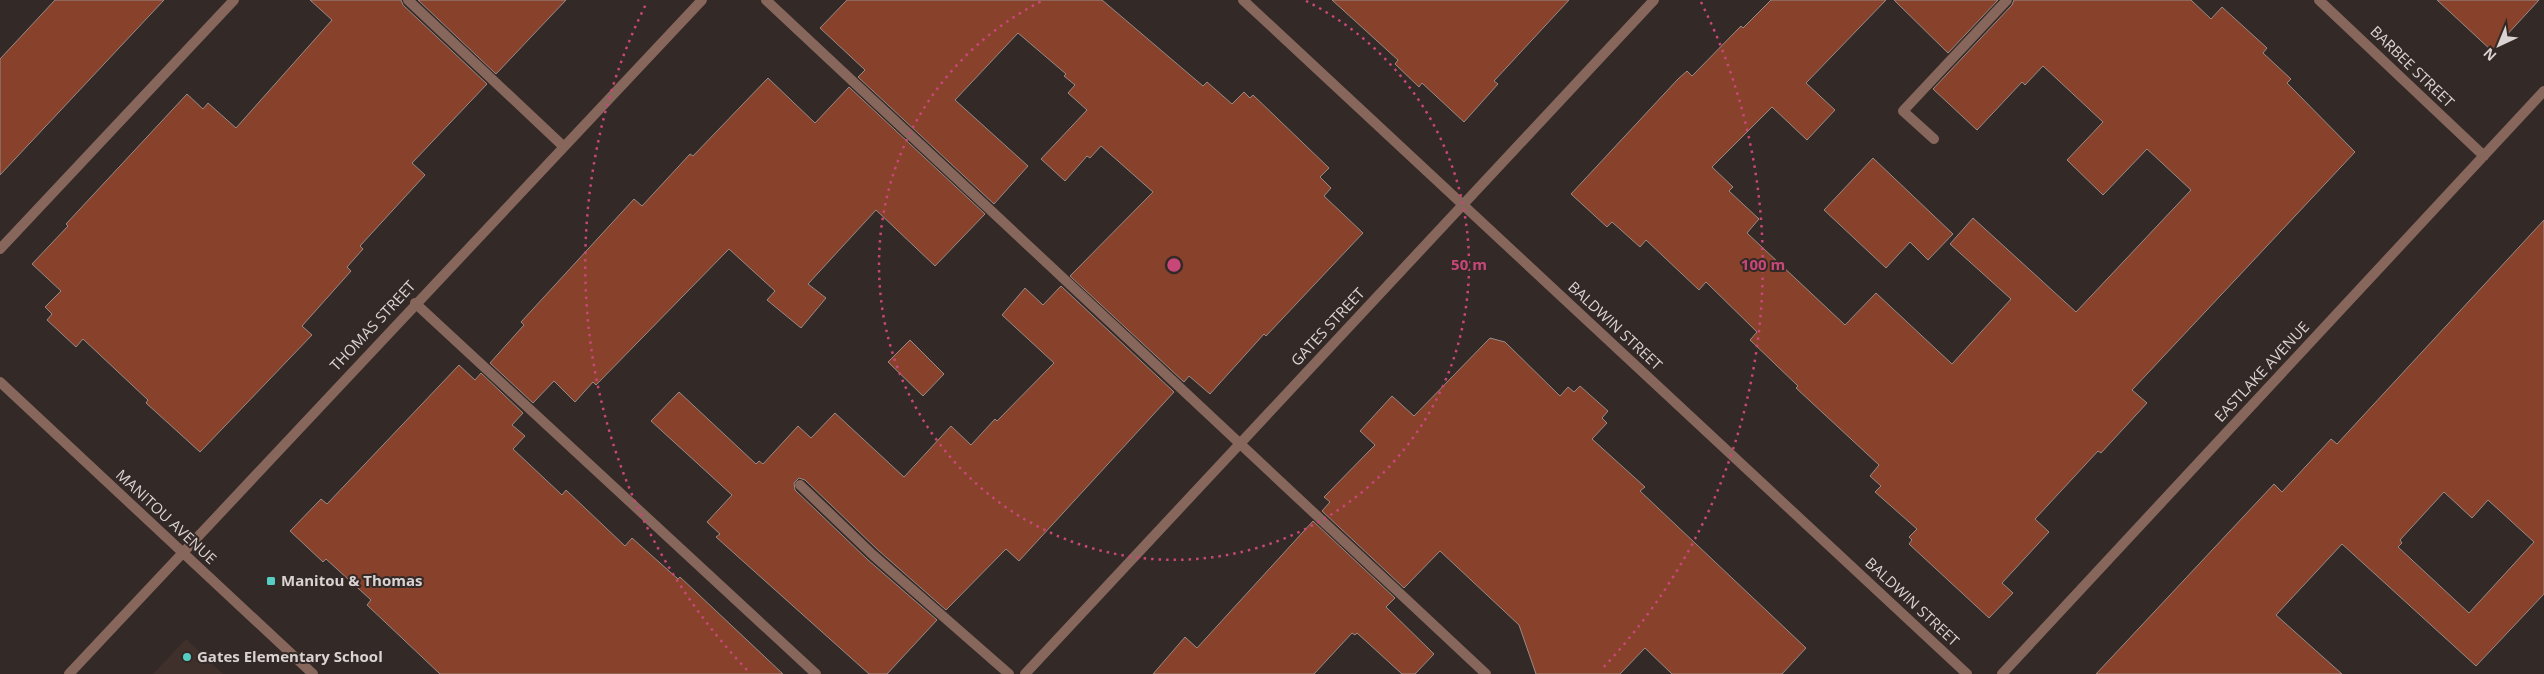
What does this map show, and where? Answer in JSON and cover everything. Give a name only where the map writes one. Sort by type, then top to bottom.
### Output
[{"type":"street","points":[[0,249],[234,0]]},
{"type":"street","points":[[408,0],[563,146]]},
{"type":"street","name":"THOMAS STREET","points":[[69,674],[415,303],[702,0]]},
{"type":"street","points":[[766,0],[1486,674]]},
{"type":"street","name":"BALDWIN STREET","points":[[1243,0],[1967,674]]},
{"type":"street","name":"GATES STREET","points":[[1025,674],[1654,0]]},
{"type":"street","points":[[1934,139],[1903,111],[2007,0]]},
{"type":"street","name":"BARBEE STREET","points":[[2319,0],[2484,156]]},
{"type":"street","name":"EASTLAKE AVENUE","points":[[2002,674],[2544,91]]},
{"type":"street","points":[[415,303],[816,674]]},
{"type":"street","name":"MANITOU AVENUE","points":[[0,382],[312,674]]},
{"type":"street","points":[[800,485],[873,555],[1009,674]]},
{"type":"shaded area","name":"Gates Elementary School","points":[[186,639],[223,674],[153,674]]},
{"type":"building","points":[[55,0],[164,0],[0,175],[0,59]]},
{"type":"building","points":[[310,0],[401,0],[403,5],[487,84],[412,163],[425,175],[360,246],[363,249],[347,267],[351,271],[302,326],[312,335],[200,452],[146,403],[148,400],[83,339],[76,347],[47,320],[52,314],[45,307],[61,291],[32,264],[68,226],[66,224],[187,94],[203,109],[208,103],[236,128],[332,20]]},
{"type":"building","points":[[418,0],[566,0],[496,74]]},
{"type":"building","points":[[847,0],[1102,0],[1203,86],[1207,82],[1232,104],[1244,92],[1250,98],[1253,95],[1329,168],[1320,177],[1331,188],[1324,196],[1363,233],[1266,336],[1264,334],[1210,394],[1189,376],[1184,382],[1070,276],[1153,192],[1101,146],[1090,158],[1087,156],[1065,181],[1041,159],[1087,110],[1068,93],[1075,85],[1064,76],[1066,74],[1018,33],[955,100],[1028,166],[994,204],[858,77],[865,70],[820,28]]},
{"type":"building","points":[[1332,0],[1569,0],[1494,81],[1498,84],[1464,122],[1422,83],[1419,87],[1395,64],[1398,60]]},
{"type":"building","points":[[1771,0],[1886,0],[1806,83],[1835,110],[1807,140],[1772,107],[1712,167],[1733,187],[1729,191],[1759,219],[1747,233],[1845,325],[1876,293],[1952,364],[2011,299],[1950,244],[1973,218],[2076,312],[2191,190],[2147,149],[2103,195],[2067,160],[2103,122],[2043,66],[2025,85],[2022,82],[1977,130],[1933,89],[2012,5],[2014,0],[2191,0],[2211,19],[2222,7],[2267,48],[2263,53],[2291,79],[2287,83],[2355,152],[2132,390],[2147,403],[2101,453],[2098,451],[2035,519],[2049,532],[2002,583],[2013,593],[1989,618],[1909,544],[1912,540],[1909,537],[1917,529],[1875,492],[1881,486],[1870,476],[1879,465],[1796,388],[1798,386],[1750,340],[1757,332],[1706,282],[1699,290],[1646,240],[1640,247],[1612,222],[1607,227],[1571,194],[1678,79],[1687,71],[1692,76],[1741,26],[1743,28]]},
{"type":"building","points":[[1894,0],[1998,0],[1948,53]]},
{"type":"building","points":[[2437,0],[2539,0],[2492,51]]},
{"type":"building","points":[[768,78],[815,123],[849,87],[985,214],[935,266],[876,210],[808,284],[826,298],[801,328],[767,300],[775,291],[729,249],[596,385],[593,382],[575,402],[554,381],[533,403],[490,363],[524,325],[521,322],[634,199],[642,206],[690,154],[693,156]]},
{"type":"building","points":[[1873,158],[1953,234],[1928,260],[1910,242],[1886,268],[1824,210]]},
{"type":"building","points":[[2544,220],[2544,594],[2476,666],[2342,544],[2276,615],[2342,674],[2096,674],[2274,484],[2282,492],[2331,439],[2337,444]],"holes":[[[2444,492],[2472,518],[2488,500],[2534,542],[2469,613],[2398,547],[2402,543],[2400,540]]]},
{"type":"building","points":[[1061,286],[1174,392],[1019,561],[1006,549],[946,610],[878,550],[805,480],[799,478],[794,483],[795,490],[868,560],[937,620],[887,674],[869,674],[716,537],[720,534],[707,522],[732,495],[651,421],[679,392],[756,464],[759,461],[763,464],[798,426],[811,438],[835,413],[904,477],[951,426],[971,445],[995,419],[997,421],[1054,363],[1002,315],[1025,288],[1043,305]]},
{"type":"building","points":[[1490,338],[1505,342],[1560,396],[1568,387],[1574,392],[1580,386],[1608,411],[1602,418],[1607,423],[1592,439],[1645,487],[1640,491],[1806,648],[1782,674],[1672,674],[1645,648],[1620,674],[1536,674],[1519,625],[1440,551],[1404,588],[1322,511],[1330,502],[1324,497],[1375,445],[1360,431],[1392,396],[1414,416]]},
{"type":"building","points":[[910,340],[944,374],[923,396],[888,362]]},
{"type":"building","points":[[459,365],[475,380],[481,373],[523,413],[512,425],[525,436],[513,449],[562,495],[566,490],[625,546],[632,538],[678,579],[680,577],[783,674],[440,674],[367,605],[371,600],[326,559],[323,562],[290,531],[321,499],[327,504]]},
{"type":"building","points":[[1313,521],[1395,598],[1386,607],[1434,654],[1415,674],[1402,674],[1357,633],[1355,635],[1352,633],[1314,674],[1153,674],[1185,637],[1197,648]]},
{"type":"place","name":"Manitou & Thomas","points":[[271,581]]},
{"type":"place","name":"Gates Elementary School","points":[[187,657]]}]
